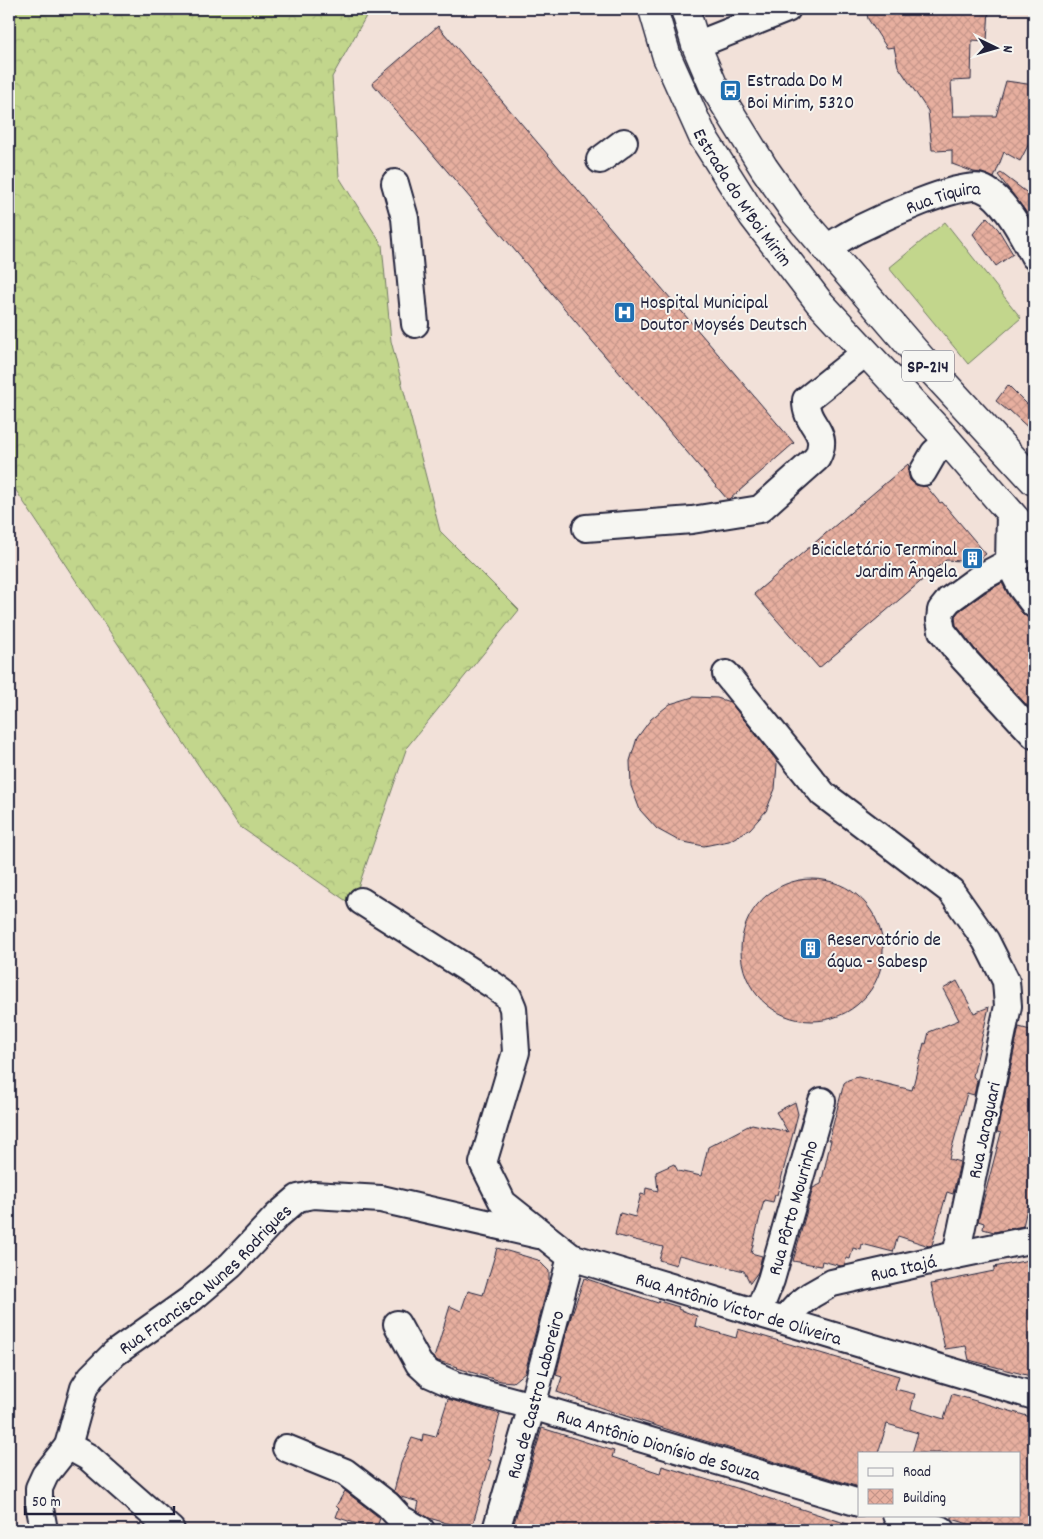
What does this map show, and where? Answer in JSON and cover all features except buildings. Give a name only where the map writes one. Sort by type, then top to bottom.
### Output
[{"type":"main road","name":"Estrada do M'Boi Mirim","points":[[653,9],[667,57],[703,137],[753,216],[819,302],[947,441],[1034,540]]},
{"type":"main road","name":"Estrada do M'Boi Mirim","points":[[685,9],[696,45],[713,85],[764,168],[795,212],[925,363],[1034,481]]},
{"type":"main road","points":[[798,275],[811,262],[826,260],[861,288]]},
{"type":"main road","points":[[980,478],[994,480],[1006,471],[1008,460],[1004,449]]},
{"type":"street","points":[[696,45],[787,9]]},
{"type":"street","points":[[600,160],[624,142]]},
{"type":"street","points":[[395,183],[405,218],[415,324]]},
{"type":"street","name":"Rua Tiquira","points":[[826,248],[859,229],[916,204],[960,188],[972,187],[981,188],[992,194],[1016,222],[1034,256]]},
{"type":"street","points":[[586,528],[692,520],[760,509],[817,458],[822,449],[822,440],[809,417],[806,400],[865,353]]},
{"type":"street","points":[[923,472],[934,453],[947,441]]},
{"type":"street","points":[[1010,512],[1009,563],[1020,586],[1034,604]]},
{"type":"street","points":[[1034,549],[978,578],[949,600],[941,610],[940,620],[942,631],[963,658],[1034,735]]},
{"type":"street","name":"Rua Jaraguari","points":[[726,674],[823,794],[951,891],[986,941],[1006,981],[1008,1006],[956,1255]]},
{"type":"street","name":"Rua Antônio Victor de Oliveira","points":[[361,901],[508,996],[513,1008],[516,1052],[483,1163],[503,1203],[572,1257],[1034,1396]]},
{"type":"street","name":"Rua Pôrto Mourinho","points":[[758,1313],[771,1280],[822,1101]]},
{"type":"street","name":"Rua Francisca Nunes Rodrigues","points":[[44,1530],[39,1503],[39,1488],[45,1475],[68,1446],[84,1388],[91,1377],[114,1353],[191,1299],[231,1265],[276,1216],[298,1198],[313,1194],[381,1199],[547,1237]]},
{"type":"street","name":"Rua Itajá","points":[[784,1320],[798,1305],[832,1283],[1034,1239]]},
{"type":"street","name":"Rua de Castro Laboreiro","points":[[496,1530],[572,1257]]},
{"type":"street","name":"Rua Antônio Dionísio de Souza","points":[[397,1324],[419,1364],[430,1374],[457,1386],[532,1406],[858,1503]]},
{"type":"street","points":[[68,1446],[88,1457],[171,1530]]},
{"type":"street","points":[[286,1448],[345,1472],[388,1505],[402,1519],[421,1530]]},
{"type":"street","points":[[899,1516],[942,1530]]},
{"type":"green space","points":[[9,9],[370,9],[332,77],[339,177],[382,245],[391,341],[440,531],[519,610],[407,747],[352,905],[239,826],[9,480]]},
{"type":"green space","points":[[945,222],[1021,318],[968,364],[889,268]]},
{"type":"place","name":"Estrada Do M Boi Mirim, 5320","points":[[731,90]]},
{"type":"place","name":"Hospital Municipal Doutor Moysés Deutsch","points":[[624,312]]},
{"type":"place","name":"Bicicletário Terminal Jardim Ângela","points":[[973,559]]},
{"type":"place","name":"Reservatório de água - Sabesp","points":[[811,949]]}]
